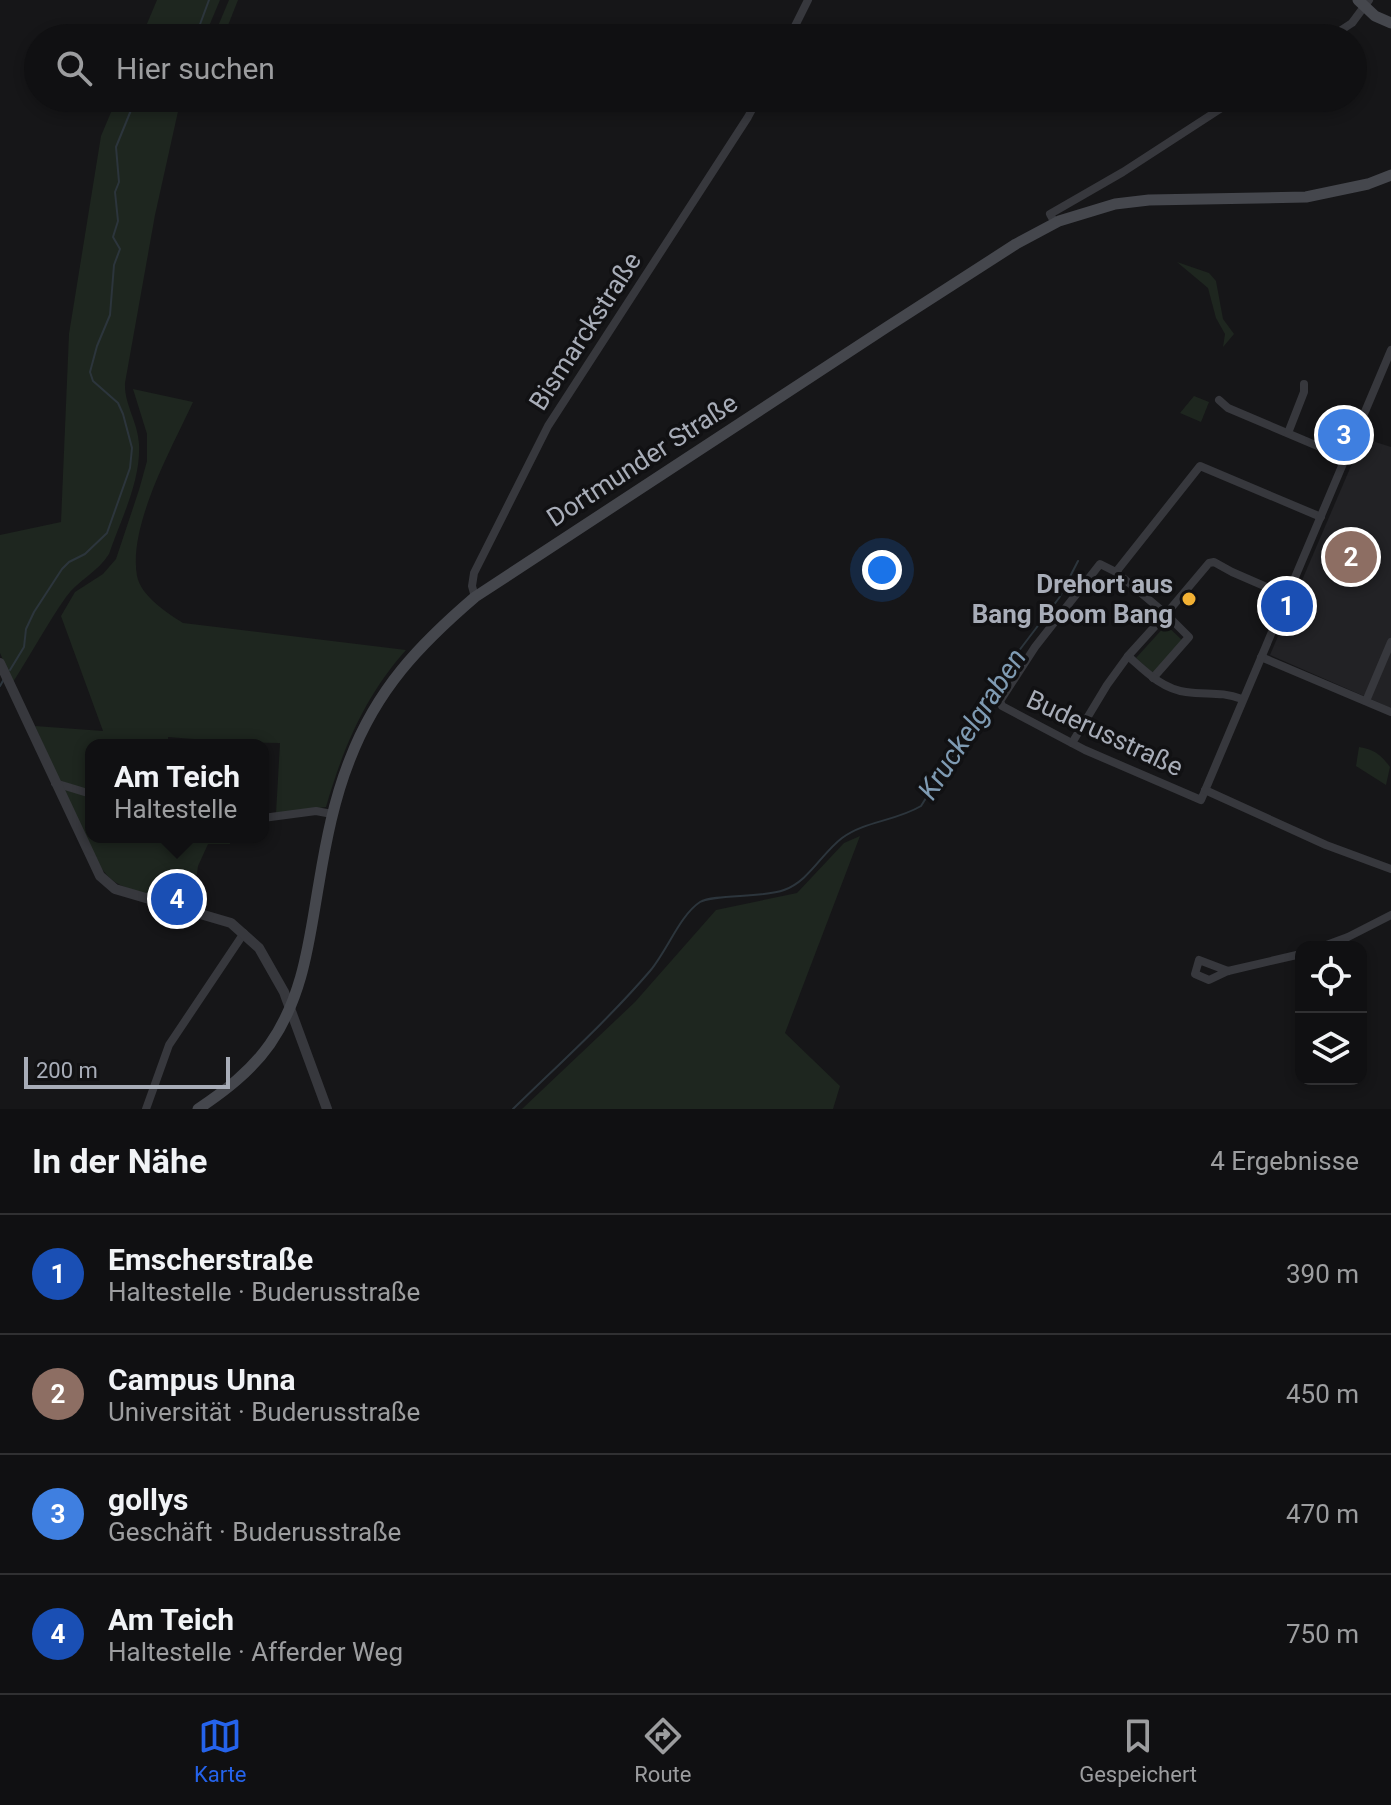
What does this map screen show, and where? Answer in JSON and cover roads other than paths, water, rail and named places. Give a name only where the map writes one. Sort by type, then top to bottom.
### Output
[{"type":"main road","points":[[1364,2],[1375,16],[1391,23]]},
{"type":"main road","name":"Dortmunder Straße","points":[[198,1109],[250,1068],[269,1045],[290,1009],[306,961],[332,814],[355,745],[383,692],[434,633],[475,597],[900,318],[1016,244],[1055,223],[1115,204],[1149,200],[1306,197],[1356,187],[1391,175]]},
{"type":"street","points":[[796,24],[808,0]]},
{"type":"street","points":[[1350,24],[1364,2]]},
{"type":"street","name":"Bismarckstraße","points":[[475,597],[472,586],[474,573],[548,426],[751,112]]},
{"type":"street","points":[[1055,223],[1050,214],[1123,172],[1215,112]]},
{"type":"street","name":"Buderusstraße","points":[[1116,572],[1100,564],[1035,647],[1000,701],[1002,706],[1072,743],[1201,800],[1391,350]]},
{"type":"street","points":[[1288,433],[1304,392],[1304,384]]},
{"type":"street","points":[[1219,400],[1228,408],[1346,458]]},
{"type":"street","points":[[1153,678],[1189,637],[1116,572],[1200,466],[1321,517]]},
{"type":"street","points":[[1072,743],[1128,656],[1212,562],[1287,596]]},
{"type":"street","points":[[1366,701],[1391,642]]},
{"type":"street","points":[[1128,656],[1153,678],[1182,692],[1226,693],[1242,699]]},
{"type":"street","points":[[1261,657],[1391,712]]},
{"type":"street","points":[[1,665],[95,869],[109,885],[231,923],[244,933],[269,961],[327,1109]]},
{"type":"street","points":[[55,783],[85,792]]},
{"type":"street","points":[[1205,790],[1326,845],[1391,869]]},
{"type":"street","points":[[269,817],[316,811],[332,814]]},
{"type":"street","points":[[1337,941],[1391,915]]},
{"type":"street","points":[[146,1109],[169,1045],[244,933]]},
{"type":"street","points":[[1228,971],[1295,955]]},
{"type":"waterway","points":[[200,24],[209,0]]},
{"type":"waterway","points":[[10,670],[24,647],[26,629],[34,612],[62,569],[85,554],[107,533],[130,468],[132,448],[123,414],[118,403],[93,381],[90,372],[110,315],[114,265],[120,249],[113,237],[118,221],[116,147],[130,112]]},
{"type":"waterway","name":"Kruckelgraben","points":[[513,1109],[634,989],[656,963],[686,915],[700,902],[784,890],[808,874],[835,844],[851,832],[921,806],[1018,652],[1059,598],[1078,561]]},
{"type":"waterway","points":[[0,686],[4,679]]},
{"type":"place","name":"gollys","points":[[1344,435]]},
{"type":"place","name":"Campus Unna","points":[[1351,557]]},
{"type":"place","name":"Drehort aus Bang Boom Bang","points":[[1189,599]]},
{"type":"place","name":"Emscherstraße","points":[[1287,606]]},
{"type":"place","name":"Am Teich","points":[[177,899]]}]
